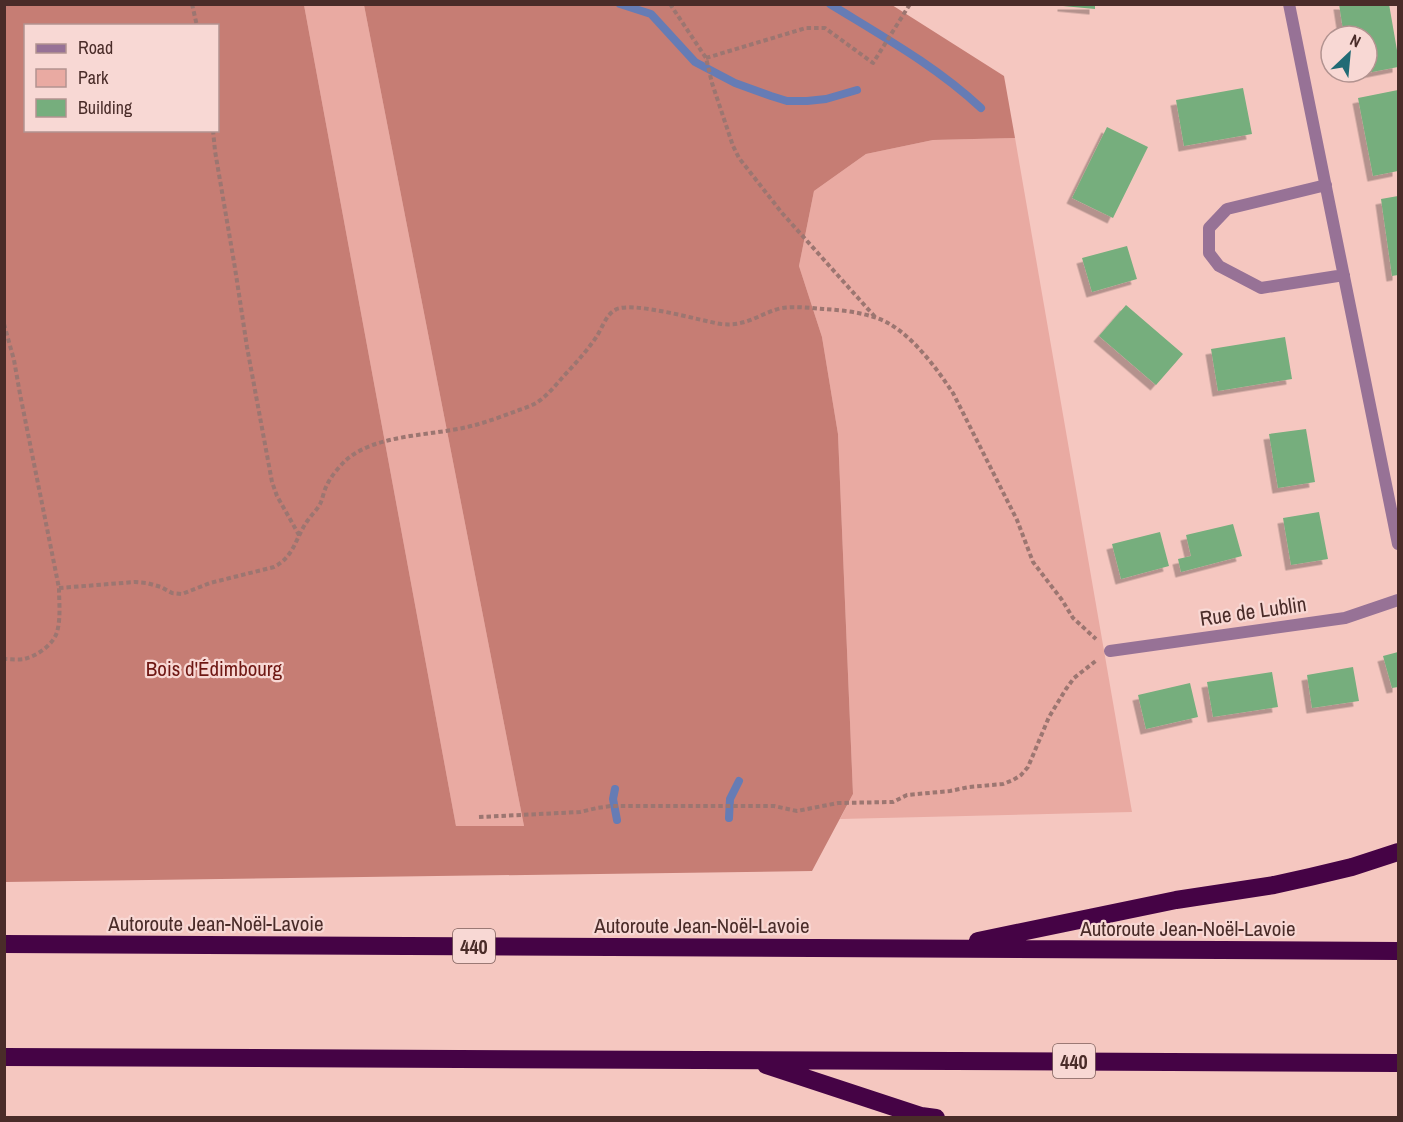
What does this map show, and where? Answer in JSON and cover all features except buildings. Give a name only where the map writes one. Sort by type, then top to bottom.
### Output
[{"type":"highway","points":[[944,948],[1176,900],[1310,878],[1398,852]]},
{"type":"highway","name":"Autoroute Jean-Noël-Lavoie","points":[[4,944],[1398,951]]},
{"type":"highway","name":"440","points":[[4,1057],[1398,1063]]},
{"type":"highway","points":[[750,1060],[921,1116],[936,1118]]},
{"type":"street","points":[[1290,4],[1398,544]]},
{"type":"street","points":[[1326,185],[1227,209],[1209,228],[1209,253],[1219,266],[1261,288],[1344,275]]},
{"type":"street","name":"Rue de Lublin","points":[[1110,651],[1345,618],[1398,600]]},
{"type":"path","points":[[192,4],[197,24]]},
{"type":"path","points":[[670,4],[706,58],[715,94],[739,158],[782,213],[876,318]]},
{"type":"path","points":[[706,58],[806,28],[825,28],[873,63],[910,4]]},
{"type":"path","points":[[213,132],[214,151],[272,482],[277,496],[299,535]]},
{"type":"path","points":[[59,588],[141,582],[161,587],[172,593],[182,594],[210,583],[274,567],[284,562],[291,554],[299,535],[321,501],[326,486],[346,460],[361,450],[377,444],[470,427],[535,404],[547,395],[575,364],[615,310],[634,308],[723,324],[741,324],[786,308],[830,310],[876,318],[891,325],[906,337],[940,375],[953,393],[1017,520],[1033,562],[1073,618],[1110,651],[1074,678],[1049,717],[1028,767],[1021,775],[1002,784],[907,795],[893,802],[838,802],[797,811],[774,806],[611,806],[580,813],[479,817]]},
{"type":"path","points":[[4,324],[14,360],[59,588],[59,620],[56,634],[50,643],[38,654],[23,660],[4,659]]},
{"type":"green space","name":"Bois d'Édimbourg","points":[[4,5],[304,5],[456,826],[524,826],[364,5],[892,5],[1004,76],[1015,138],[933,140],[866,154],[814,191],[799,266],[822,337],[838,434],[853,794],[812,871],[5,882]]},
{"type":"green space","points":[[304,5],[364,5],[524,826],[456,826]]},
{"type":"green space","points":[[1015,138],[1132,812],[840,819],[853,794],[838,434],[822,337],[799,266],[814,191],[866,154],[933,140]]},
{"type":"waterway","points":[[620,4],[651,14],[695,62],[735,83],[787,101],[826,99],[857,90]]},
{"type":"waterway","points":[[830,4],[927,65],[981,108]]},
{"type":"waterway","points":[[729,818],[730,799],[739,781]]},
{"type":"waterway","points":[[615,789],[613,799],[617,820]]}]
